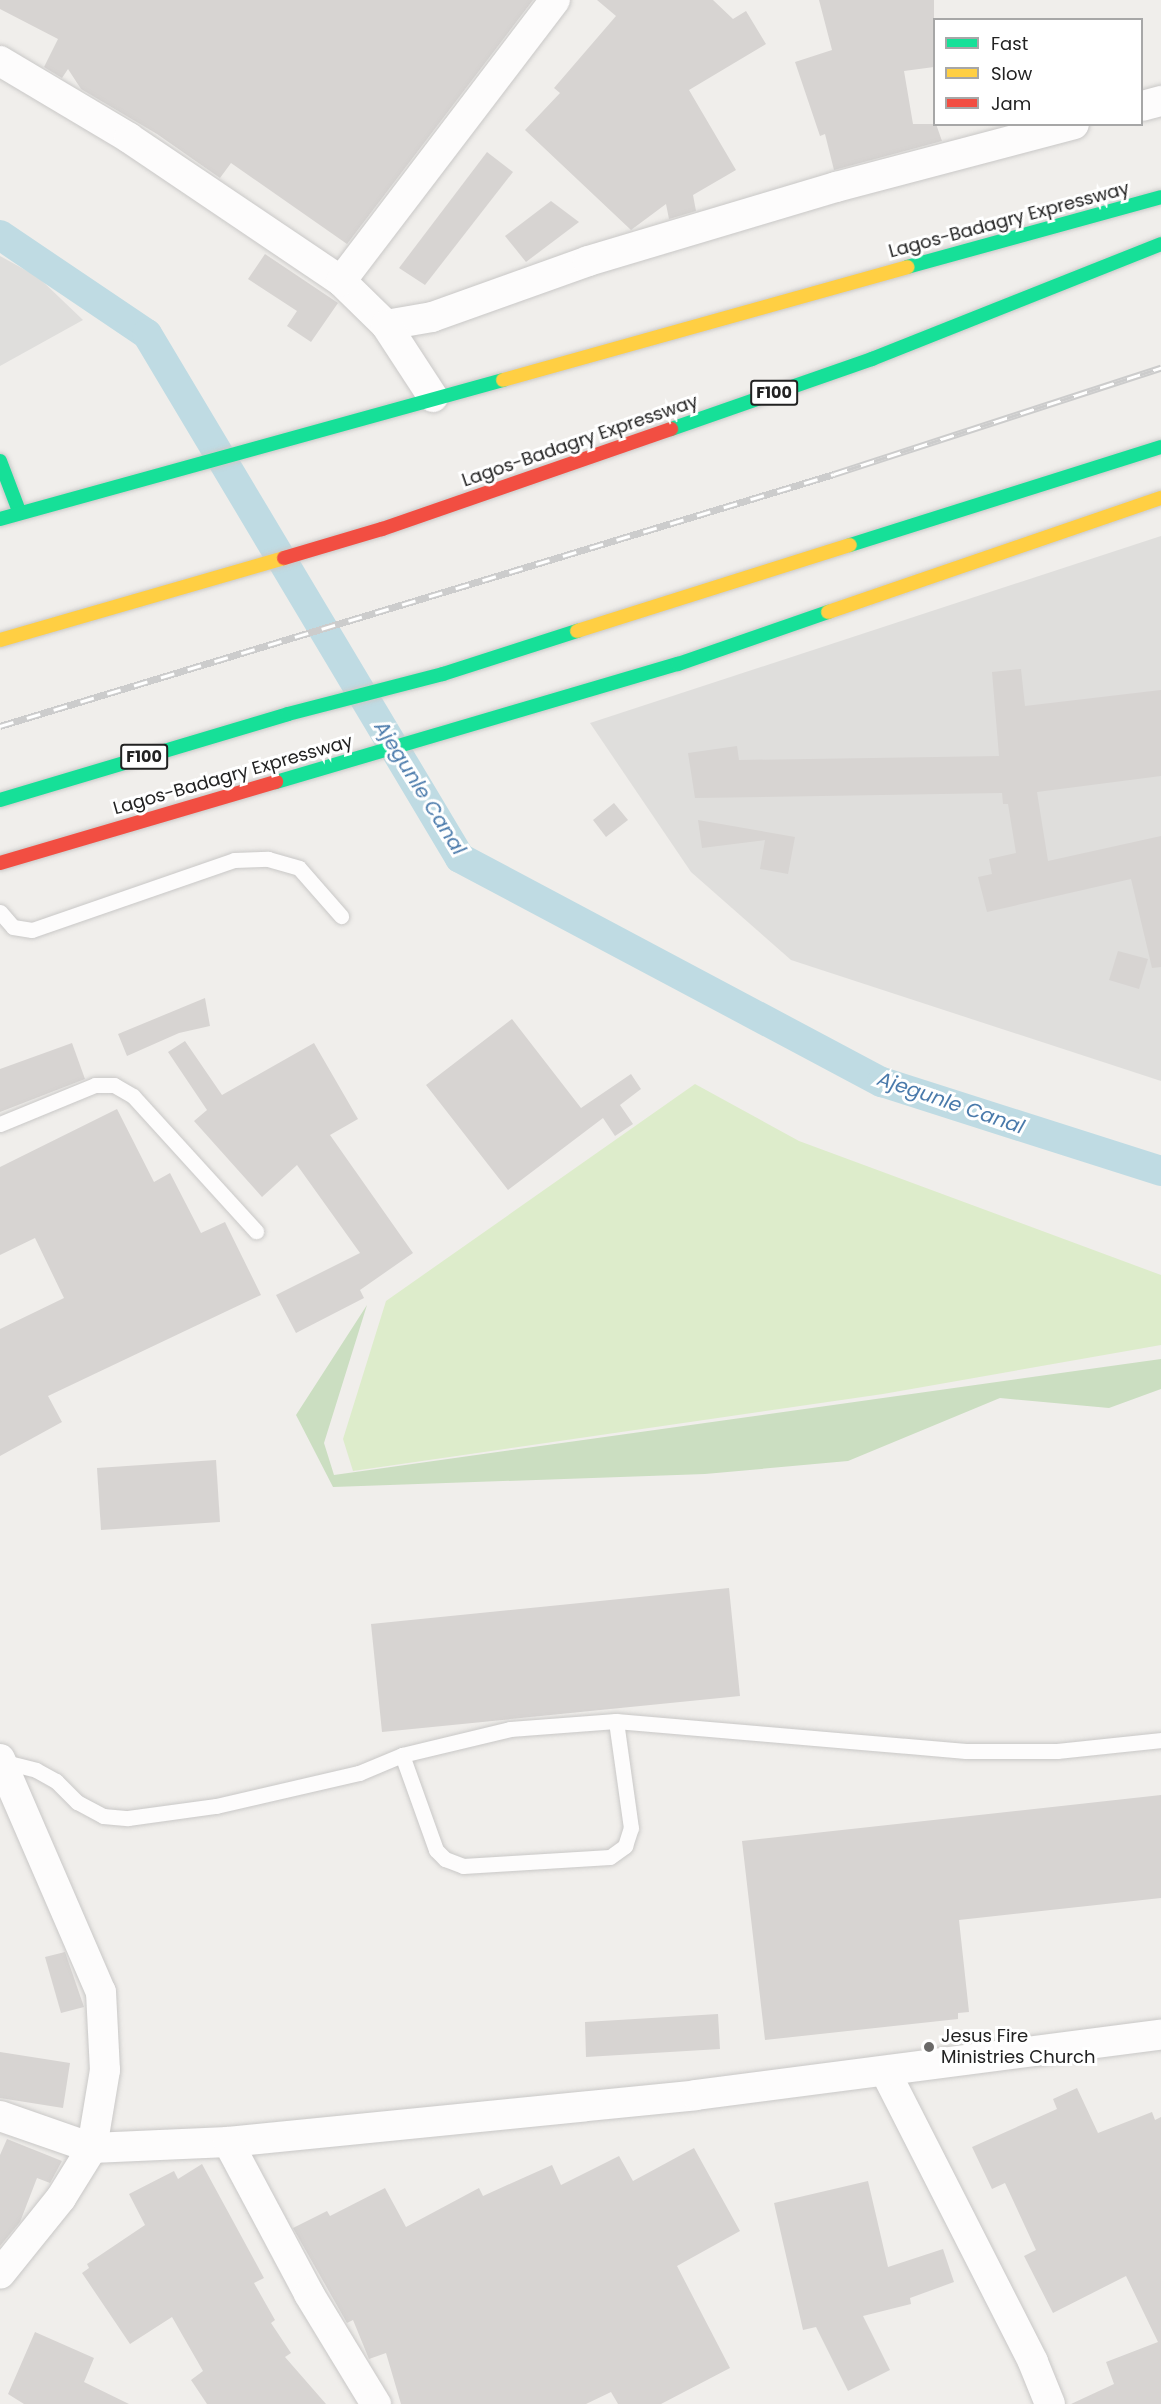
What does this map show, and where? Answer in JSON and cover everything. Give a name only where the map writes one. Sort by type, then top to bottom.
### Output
[{"type":"main road","name":"Lagos-Badagry Expressway","points":[[0,519],[19,511],[152,474],[323,429],[1161,197]]},
{"type":"main road","name":"Lagos-Badagry Expressway","points":[[0,640],[382,529],[872,359],[1161,244]]},
{"type":"main road","name":"F100","points":[[0,800],[288,714],[443,674],[1161,447]]},
{"type":"main road","points":[[0,461],[19,511]]},
{"type":"main road","name":"Lagos-Badagry Expressway","points":[[0,863],[678,664],[1161,498]]},
{"type":"street","points":[[341,281],[555,0]]},
{"type":"street","points":[[0,61],[129,138],[341,281],[386,325],[433,397]]},
{"type":"street","points":[[1143,106],[1161,101]]},
{"type":"street","points":[[386,325],[432,317],[588,261],[836,187],[1066,126]]},
{"type":"street","points":[[0,1760],[101,1992],[105,2070],[92,2148],[61,2198],[0,2274]]},
{"type":"street","points":[[0,2116],[92,2148],[228,2142],[696,2095],[1161,2035]]},
{"type":"street","points":[[885,2071],[1033,2362],[1050,2404]]},
{"type":"street","points":[[228,2142],[309,2294],[376,2404]]},
{"type":"lane","points":[[0,912],[13,927],[32,930],[234,860],[268,859],[300,868],[341,916]]},
{"type":"lane","points":[[0,1124],[95,1085],[114,1085],[133,1096],[256,1231]]},
{"type":"lane","points":[[402,1755],[436,1850],[445,1859],[463,1866],[610,1857],[625,1846],[631,1828],[616,1721]]},
{"type":"lane","points":[[0,1760],[36,1770],[56,1781],[77,1802],[103,1816],[128,1818],[216,1806],[359,1773],[402,1755],[510,1729],[616,1721],[966,1751],[1057,1750],[1161,1740]]},
{"type":"shaded area","points":[[0,256],[38,277],[83,320],[0,366]]},
{"type":"shaded area","points":[[1161,536],[1161,1081],[791,960],[691,872],[590,723]]},
{"type":"green space","points":[[695,1084],[799,1141],[1161,1275],[1161,1345],[883,1394],[353,1471],[343,1439],[386,1301]]},
{"type":"green space","points":[[367,1305],[324,1443],[334,1475],[1161,1359],[1161,1389],[1109,1408],[1000,1398],[848,1461],[705,1474],[333,1487],[296,1415]]},
{"type":"building","points":[[0,0],[533,0],[347,244],[231,163],[220,178],[157,134],[81,89],[68,69],[62,78],[44,67],[58,39],[0,9]]},
{"type":"building","points":[[597,0],[713,0],[733,19],[746,11],[766,44],[689,90],[736,170],[693,195],[696,211],[669,219],[666,204],[631,230],[525,130],[560,93],[554,88],[616,16]]},
{"type":"building","points":[[819,0],[934,0],[933,67],[904,71],[913,124],[937,126],[942,141],[834,170],[825,134],[820,136],[795,62],[832,50]]},
{"type":"building","points":[[487,152],[513,172],[425,285],[399,268]]},
{"type":"building","points":[[551,201],[579,222],[526,262],[505,236]]},
{"type":"building","points":[[265,254],[338,303],[311,342],[287,326],[297,311],[248,279]]},
{"type":"building","points":[[1021,669],[1025,706],[1161,690],[1161,776],[1037,792],[1048,861],[1161,836],[1161,967],[1152,968],[1131,879],[987,912],[978,877],[992,874],[989,859],[1016,853],[1008,804],[1003,804],[1002,793],[695,798],[688,753],[737,746],[739,760],[999,756],[992,672]]},
{"type":"building","points":[[614,803],[628,820],[606,837],[593,820]]},
{"type":"building","points":[[698,820],[795,837],[788,874],[760,869],[765,840],[702,848]]},
{"type":"building","points":[[1118,951],[1148,959],[1139,989],[1109,980]]},
{"type":"building","points":[[205,998],[210,1026],[179,1033],[127,1056],[118,1034]]},
{"type":"building","points":[[512,1019],[581,1108],[631,1074],[641,1089],[620,1105],[633,1124],[615,1136],[603,1118],[508,1190],[426,1085]]},
{"type":"building","points":[[185,1041],[222,1095],[314,1043],[358,1119],[330,1135],[413,1253],[360,1290],[364,1298],[296,1333],[276,1295],[360,1253],[297,1165],[262,1197],[194,1121],[207,1110],[168,1052]]},
{"type":"building","points":[[72,1043],[85,1079],[0,1112],[0,1069]]},
{"type":"building","points":[[117,1109],[154,1182],[170,1173],[201,1233],[225,1222],[261,1295],[48,1396],[62,1422],[0,1456],[0,1329],[64,1298],[35,1238],[0,1255],[0,1167]]},
{"type":"building","points":[[216,1460],[220,1522],[101,1530],[97,1468]]},
{"type":"building","points":[[729,1588],[740,1696],[382,1732],[371,1624]]},
{"type":"building","points":[[1161,1795],[1161,1898],[959,1920],[969,2012],[958,2013],[958,2019],[765,2040],[742,1841]]},
{"type":"building","points":[[65,1952],[84,2007],[61,2013],[45,1957]]},
{"type":"building","points":[[718,2014],[720,2049],[586,2057],[585,2022]]},
{"type":"building","points":[[0,2052],[70,2063],[63,2108],[0,2098]]},
{"type":"building","points":[[1077,2088],[1098,2133],[1152,2112],[1155,2120],[1161,2117],[1161,2404],[1071,2404],[1114,2384],[1106,2362],[1158,2342],[1126,2276],[1053,2313],[1024,2256],[1036,2250],[1005,2183],[992,2189],[972,2147],[1057,2109],[1053,2099]]},
{"type":"building","points":[[7,2139],[62,2161],[50,2183],[37,2178],[20,2222],[0,2246],[0,2155]]},
{"type":"building","points":[[694,2148],[740,2231],[677,2266],[730,2368],[661,2404],[618,2404],[611,2392],[586,2404],[401,2404],[386,2353],[369,2359],[353,2320],[347,2323],[293,2228],[327,2211],[330,2216],[385,2188],[406,2227],[479,2188],[483,2196],[552,2165],[561,2185],[619,2156],[633,2181]]},
{"type":"building","points":[[202,2164],[264,2278],[254,2283],[275,2320],[271,2323],[291,2353],[285,2357],[326,2404],[207,2404],[191,2380],[203,2371],[172,2317],[130,2344],[82,2273],[89,2268],[87,2264],[145,2225],[129,2194],[174,2171],[178,2179]]},
{"type":"building","points":[[868,2181],[888,2267],[943,2249],[954,2282],[910,2298],[911,2304],[863,2316],[890,2370],[848,2391],[816,2327],[803,2330],[774,2203]]},
{"type":"building","points":[[35,2332],[94,2358],[84,2382],[129,2404],[24,2404],[8,2394]]},
{"type":"waterway","name":"Ajegunle Canal","points":[[0,235],[147,334],[460,858],[882,1082],[1161,1171]]},
{"type":"railway","points":[[0,726],[834,474],[1161,368]]},
{"type":"traffic: fast","points":[[907,267],[1161,197]]},
{"type":"traffic: fast","points":[[671,429],[872,359],[1161,244]]},
{"type":"traffic: fast","points":[[0,519],[503,380]]},
{"type":"traffic: fast","points":[[850,545],[1161,447]]},
{"type":"traffic: fast","points":[[0,461],[19,511]]},
{"type":"traffic: fast","points":[[276,782],[678,664],[828,612]]},
{"type":"traffic: fast","points":[[0,800],[288,714],[443,674],[577,631]]},
{"type":"traffic: slow","points":[[503,380],[907,267]]},
{"type":"traffic: slow","points":[[828,612],[1161,498]]},
{"type":"traffic: slow","points":[[577,631],[850,545]]},
{"type":"traffic: slow","points":[[0,640],[284,558]]},
{"type":"traffic: jam","points":[[284,558],[382,529],[671,429]]},
{"type":"traffic: jam","points":[[0,863],[276,782]]},
{"type":"place","name":"Jesus Fire Ministries Church","points":[[929,2047]]}]
